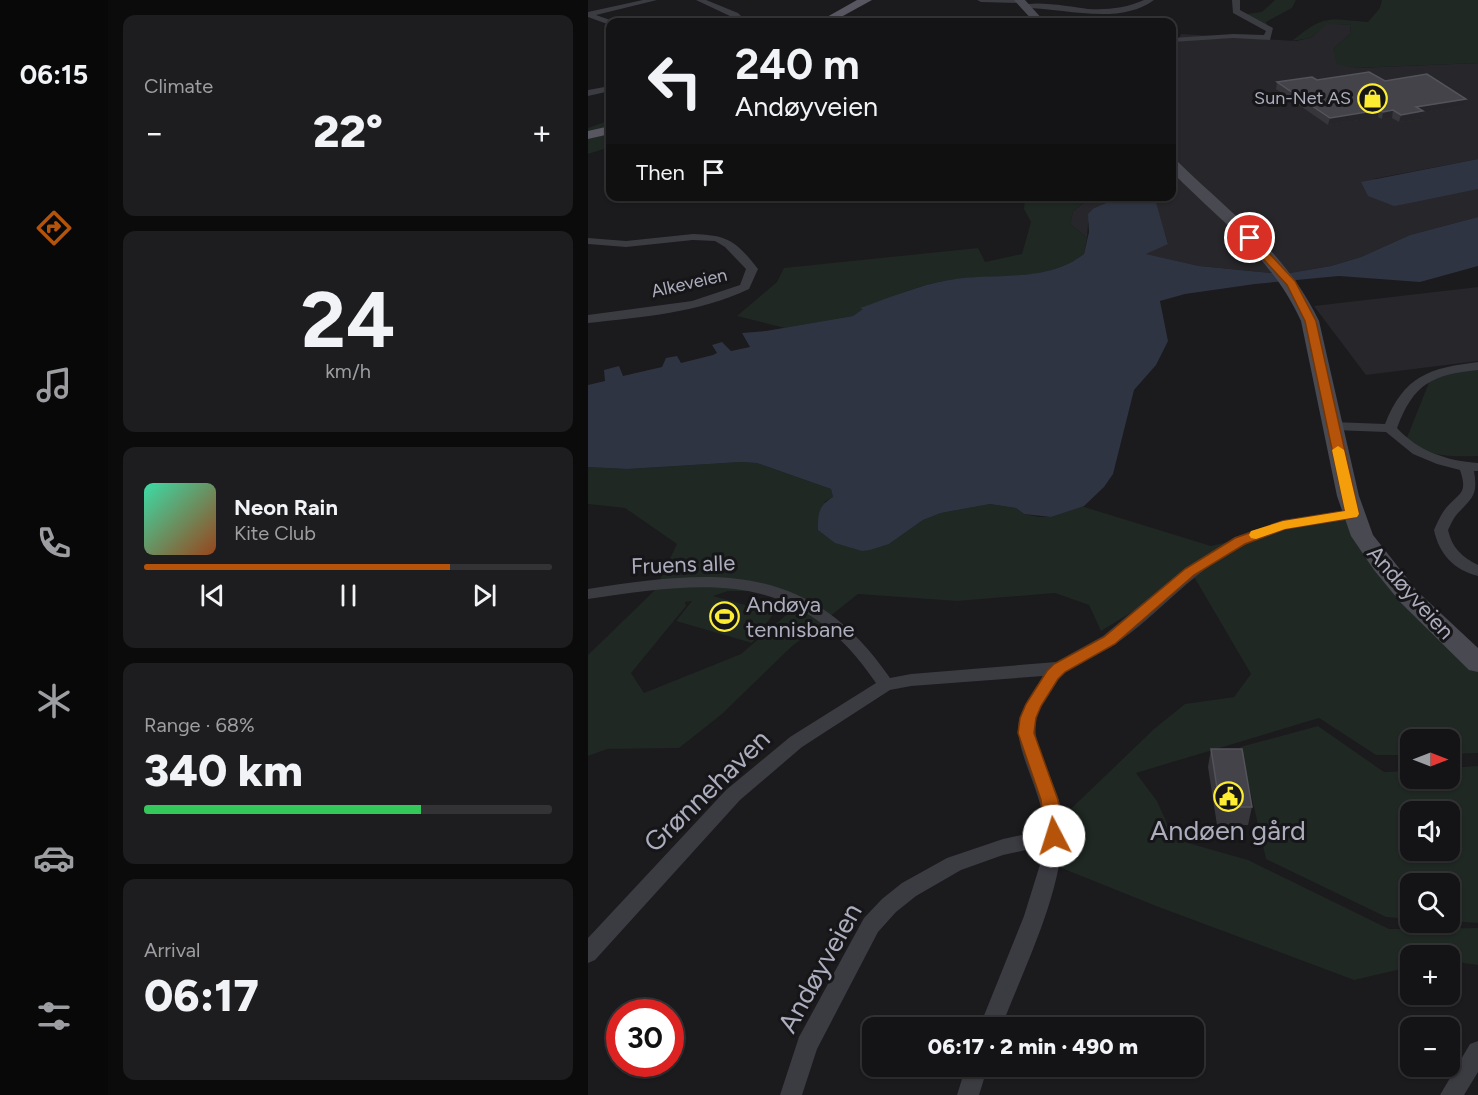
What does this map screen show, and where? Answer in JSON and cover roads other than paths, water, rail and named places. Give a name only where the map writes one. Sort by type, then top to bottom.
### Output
[{"type":"main road","points":[[832,18],[866,0]]},
{"type":"main road","points":[[588,135],[606,131]]},
{"type":"street","points":[[588,14],[653,0]]},
{"type":"street","points":[[700,0],[738,18]]},
{"type":"street","points":[[981,0],[1116,12],[1133,9],[1150,0]]},
{"type":"street","points":[[1176,40],[1233,36],[1267,38],[1270,30],[1236,11],[1236,0]]},
{"type":"street","points":[[1021,2],[1036,18]]},
{"type":"street","points":[[588,14],[606,21]]},
{"type":"street","points":[[588,93],[606,90]]},
{"type":"street","name":"Andøyveien","points":[[1176,168],[1260,247],[1286,277],[1310,321],[1352,514],[1362,536],[1382,565],[1409,597],[1478,663]]},
{"type":"street","name":"Alkeveien","points":[[588,241],[626,244],[693,237],[717,238],[729,245],[752,269],[745,286],[726,295],[665,308],[588,319]]},
{"type":"street","points":[[1390,428],[1404,395],[1415,384],[1429,375],[1478,366]]},
{"type":"street","points":[[1333,426],[1390,428]]},
{"type":"street","points":[[1390,428],[1395,435],[1414,449],[1449,464],[1472,467],[1468,497],[1451,511],[1441,530],[1447,551],[1457,560],[1478,571]]},
{"type":"street","points":[[994,1017],[1045,885],[1053,855],[1054,836],[1050,800],[1026,733],[1028,718],[1034,704],[1052,675],[1059,668],[1109,640],[1190,572],[1240,541],[1283,525],[1352,514]]},
{"type":"street","name":"Fruens alle","points":[[588,594],[682,584],[754,585],[783,595],[819,613],[863,654],[886,685]]},
{"type":"street","name":"Grønnehaven","points":[[588,953],[733,795],[796,742],[886,685],[911,680],[1059,668]]},
{"type":"street","name":"Andøyveien","points":[[791,1095],[807,1045],[871,925],[884,910],[900,895],[930,874],[1000,848],[1054,836]]},
{"type":"street","points":[[1451,1095],[1478,1052]]},
{"type":"street","points":[[968,1095],[974,1077]]},
{"type":"water","points":[[1478,159],[1478,189],[1405,204],[1394,206],[1368,196],[1361,182]]},
{"type":"water","points":[[1111,201],[1156,201],[1168,244],[1146,254],[1199,266],[1271,273],[1290,273],[1331,266],[1361,257],[1410,235],[1478,217],[1478,266],[1420,282],[1339,276],[1255,284],[1185,294],[1160,301],[1168,341],[1156,365],[1134,390],[1113,474],[1104,487],[1084,506],[1051,517],[1024,514],[1016,508],[990,504],[941,513],[923,520],[889,544],[862,551],[835,543],[818,530],[820,511],[824,504],[833,497],[831,489],[757,463],[627,469],[588,467],[588,385],[605,381],[604,370],[619,366],[623,376],[662,367],[666,358],[677,356],[681,363],[717,353],[712,345],[722,342],[731,351],[750,347],[742,333],[853,316],[863,309],[860,308],[938,282],[1053,270],[1084,254],[1089,232],[1088,214],[1094,208]]},
{"type":"place","name":"Sun-Net AS","points":[[1372,98]]},
{"type":"place","name":"Andøya tennisbane","points":[[725,617]]},
{"type":"place","name":"Andøen gård","points":[[1228,796]]}]
